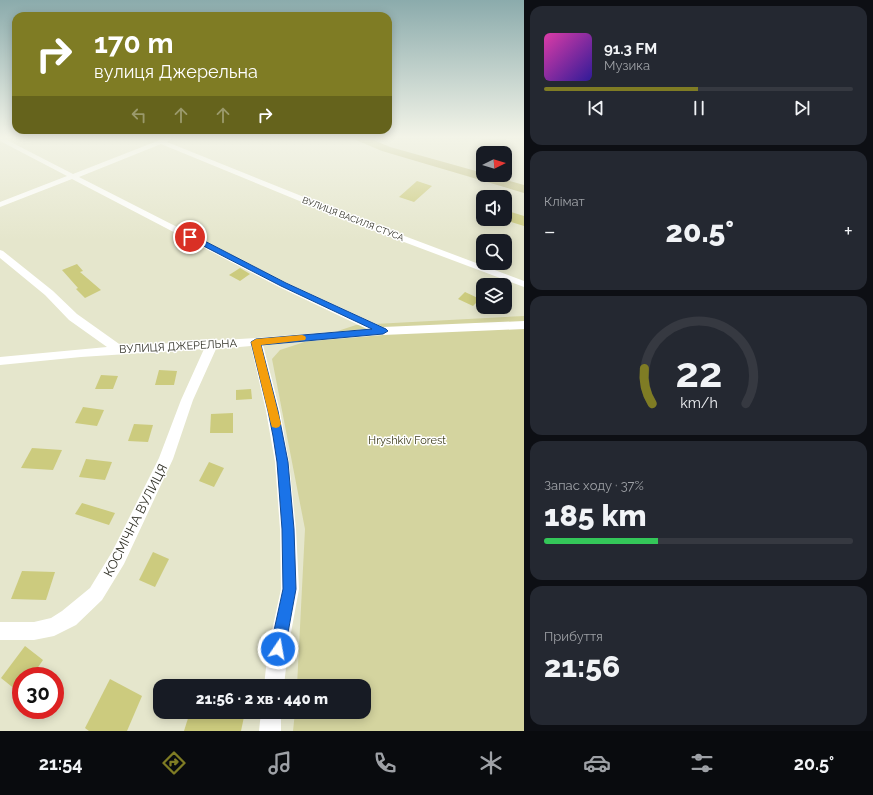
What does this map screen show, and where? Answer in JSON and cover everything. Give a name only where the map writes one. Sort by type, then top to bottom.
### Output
[{"type":"main road","points":[[464,172],[524,190]]},
{"type":"main road","points":[[512,179],[524,183]]},
{"type":"street","points":[[63,172],[283,285],[383,331]]},
{"type":"street","points":[[0,205],[85,172]]},
{"type":"street","name":"ВУЛИЦЯ ВАСИЛЯ СТУСА","points":[[236,172],[351,219],[524,284]]},
{"type":"street","points":[[0,253],[49,293],[73,317],[118,350]]},
{"type":"street","name":"ВУЛИЦЯ ДЖЕРЕЛЬНА","points":[[0,361],[118,350],[256,342],[383,331],[524,325]]},
{"type":"street","points":[[256,342],[273,411],[282,462],[288,529],[290,589],[278,649],[275,679]]},
{"type":"street","name":"КОСМІЧНА ВУЛИЦЯ","points":[[0,631],[34,631],[54,627],[69,618],[96,594],[118,558],[166,459],[187,400],[212,344]]},
{"type":"street","points":[[270,731],[271,719]]},
{"type":"green space","name":"Hryshkiv Forest","points":[[524,316],[524,731],[293,731],[294,719],[371,719],[371,679],[297,679],[305,529],[272,359],[280,350],[356,325]]},
{"type":"building","points":[[417,181],[432,186],[414,202],[399,197]]},
{"type":"building","points":[[512,212],[524,216],[524,226],[512,222]]},
{"type":"building","points":[[77,264],[83,271],[80,272],[101,290],[85,298],[76,289],[78,288],[62,270]]},
{"type":"building","points":[[240,268],[250,274],[240,281],[229,275]]},
{"type":"building","points":[[465,292],[476,297],[476,303],[473,306],[458,299]]},
{"type":"building","points":[[159,370],[177,371],[174,385],[155,385]]},
{"type":"building","points":[[101,375],[118,376],[113,389],[95,389]]},
{"type":"building","points":[[251,389],[252,399],[236,400],[236,390]]},
{"type":"building","points":[[83,407],[104,410],[97,426],[75,423]]},
{"type":"building","points":[[233,413],[233,433],[210,433],[211,414]]},
{"type":"building","points":[[134,424],[153,425],[148,442],[128,441]]},
{"type":"building","points":[[32,448],[62,450],[53,470],[21,468]]},
{"type":"building","points":[[86,459],[112,462],[105,480],[79,477]]},
{"type":"building","points":[[209,462],[224,468],[214,487],[199,481]]},
{"type":"building","points":[[82,503],[115,513],[109,525],[75,514]]},
{"type":"building","points":[[153,552],[169,559],[155,587],[139,580]]},
{"type":"building","points":[[22,571],[55,572],[46,600],[11,599]]},
{"type":"building","points":[[25,646],[43,660],[38,667],[12,667],[12,687],[1,678]]},
{"type":"building","points":[[110,679],[142,696],[127,731],[89,731],[85,728]]},
{"type":"building","points":[[188,719],[244,719],[241,731],[184,731]]},
{"type":"slow traffic","points":[[276,424],[256,342],[302,338]]},
{"type":"route","points":[[190,237],[283,285],[383,331],[256,342],[278,436],[288,529],[290,589],[278,649]]}]
